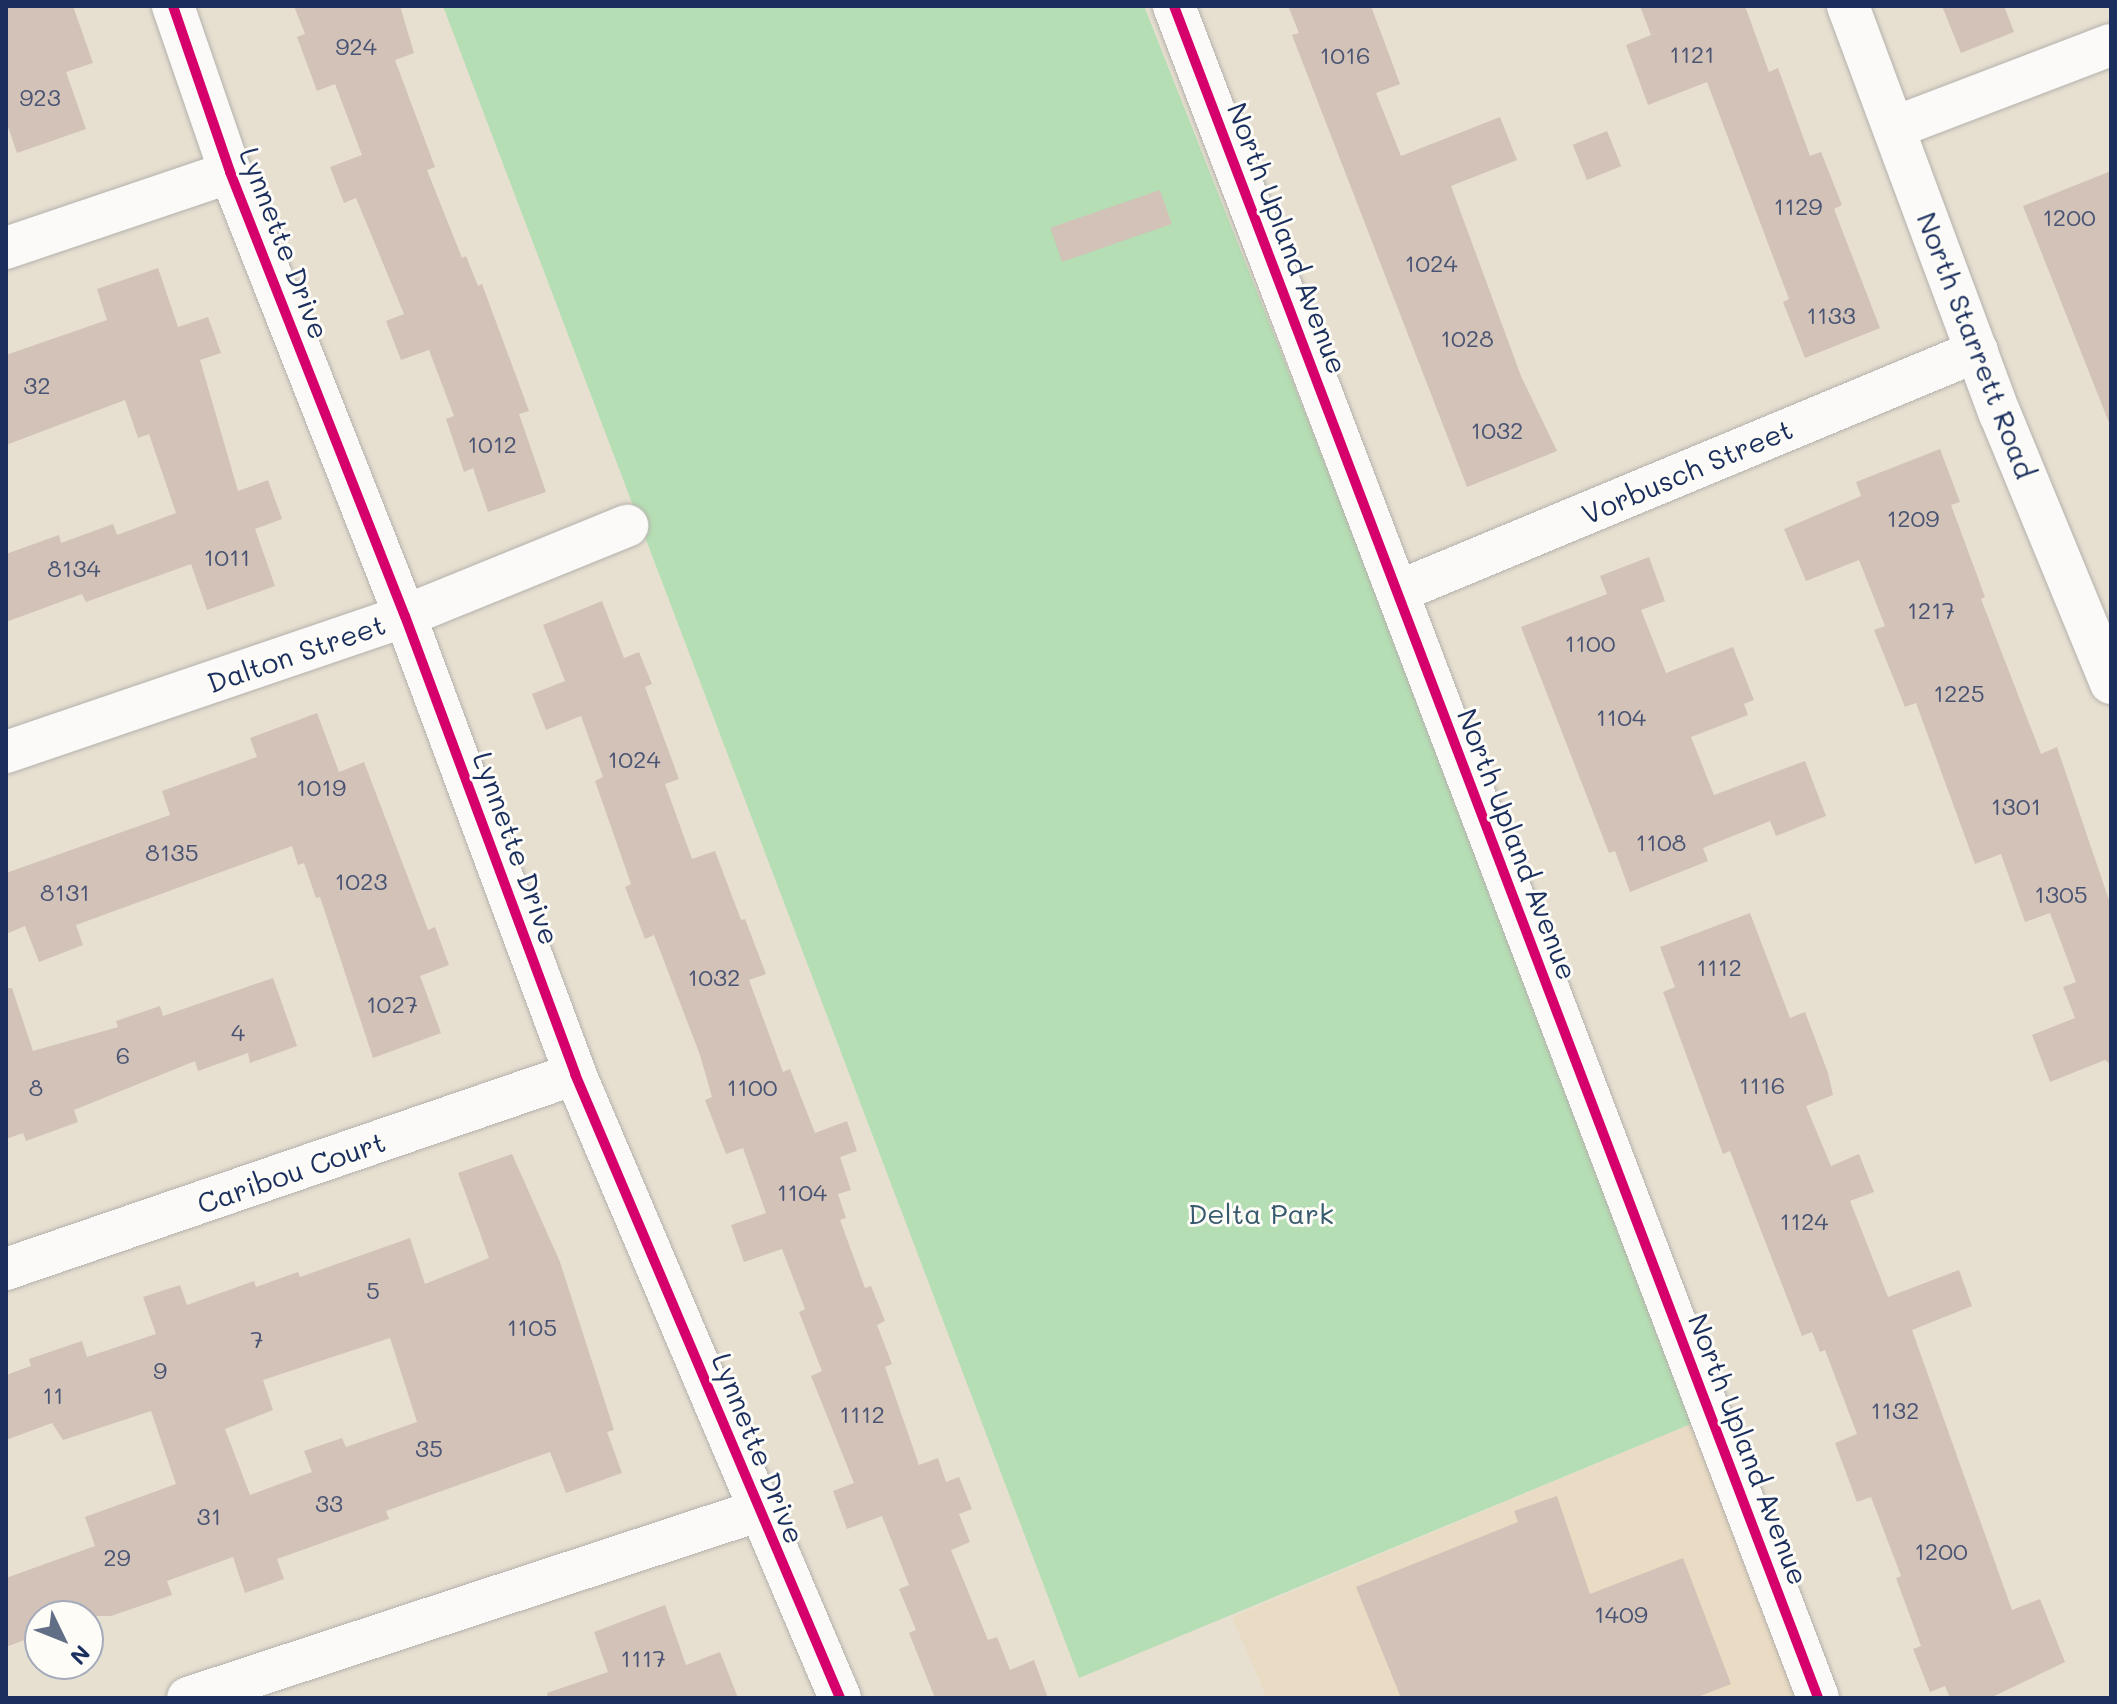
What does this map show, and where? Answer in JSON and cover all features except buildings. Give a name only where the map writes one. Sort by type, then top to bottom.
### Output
[{"type":"street","name":"Lynnette Drive","points":[[173,6],[230,172],[405,616],[575,1074],[757,1511],[840,1698]]},
{"type":"street","name":"North Upland Avenue","points":[[1174,6],[1818,1698]]},
{"type":"street","name":"North Starrett Road","points":[[1848,6],[1896,127],[1977,351],[2111,683]]},
{"type":"street","points":[[1896,127],[2111,45]]},
{"type":"street","points":[[6,248],[230,172]]},
{"type":"street","name":"Vorbusch Street","points":[[1397,592],[1977,351]]},
{"type":"street","name":"Dalton Street","points":[[6,752],[405,616],[627,526]]},
{"type":"street","name":"Caribou Court","points":[[6,1269],[575,1074]]},
{"type":"street","points":[[188,1698],[757,1511]]},
{"type":"shaded area","points":[[1703,1419],[1812,1698],[1267,1698],[1232,1617]]},
{"type":"green space","name":"Delta Park","points":[[443,6],[1144,6],[1703,1419],[1079,1678]]},
{"type":"cycle path","points":[[173,6],[230,172],[405,616],[575,1074],[840,1698]]},
{"type":"cycle path","points":[[1174,6],[1818,1698]]}]
